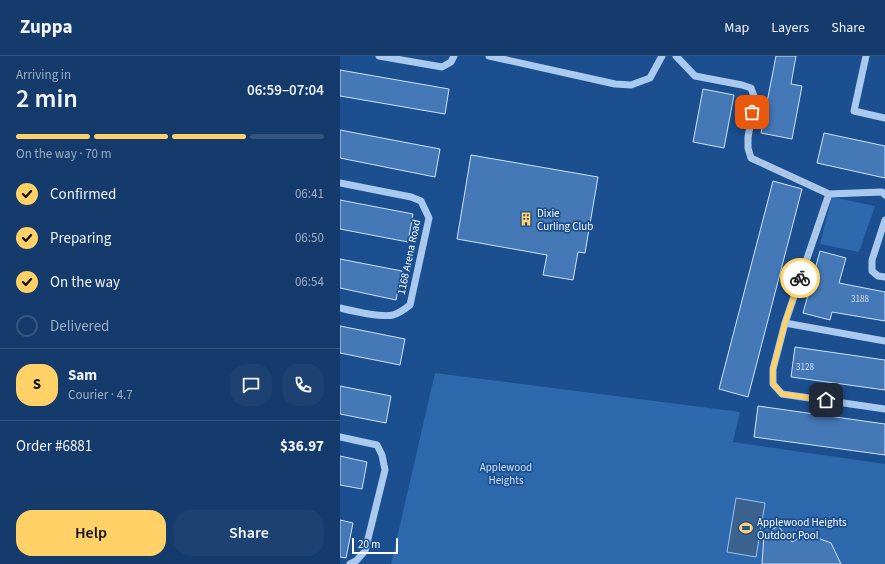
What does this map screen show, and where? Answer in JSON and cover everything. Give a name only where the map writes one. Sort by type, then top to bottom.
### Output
[{"type":"street","points":[[379,56],[442,67],[451,62],[454,56]]},
{"type":"street","points":[[489,56],[616,84],[631,85],[650,78],[662,56]]},
{"type":"street","points":[[676,56],[695,76],[751,88],[755,99],[748,137],[748,148],[751,158],[829,194],[882,192],[885,194]]},
{"type":"street","points":[[866,56],[854,111],[885,118]]},
{"type":"street","name":"1168 Arena Road","points":[[340,183],[411,197],[421,201],[429,218],[410,305],[402,311],[392,315],[371,314],[340,308]]},
{"type":"street","points":[[829,194],[785,323],[773,369],[773,384],[782,394],[885,409]]},
{"type":"street","points":[[885,220],[872,260],[872,271],[878,276],[885,277]]},
{"type":"street","points":[[785,323],[885,341]]},
{"type":"street","points":[[340,437],[377,445],[382,455],[385,470],[365,550],[356,561],[350,564]]},
{"type":"green space","points":[[832,197],[875,206],[859,252],[820,244]]},
{"type":"green space","name":"Applewood Heights","points":[[435,373],[740,412],[733,442],[885,464],[885,564],[391,564]]},
{"type":"shaded area","name":"Applewood Heights Outdoor Pool","points":[[736,498],[765,503],[756,557],[727,552]]},
{"type":"building","points":[[776,56],[796,56],[791,84],[802,86],[792,139],[761,133]]},
{"type":"building","points":[[340,70],[449,89],[445,114],[340,96]]},
{"type":"building","points":[[703,89],[734,95],[724,148],[693,142]]},
{"type":"building","points":[[340,130],[440,149],[435,177],[340,158]]},
{"type":"building","points":[[824,133],[885,146],[885,178],[817,163]]},
{"type":"building","name":"Dixie Curling Club","points":[[471,155],[598,177],[585,253],[578,252],[573,280],[543,275],[547,255],[457,239]]},
{"type":"building","points":[[773,181],[802,189],[748,397],[719,389]]},
{"type":"building","points":[[340,200],[413,214],[408,242],[340,229]]},
{"type":"building","points":[[820,251],[846,258],[839,283],[885,292],[885,321],[832,312],[830,320],[803,313]]},
{"type":"building","points":[[340,259],[402,271],[396,300],[340,288]]},
{"type":"building","points":[[340,326],[405,339],[400,365],[340,353]]},
{"type":"building","points":[[795,347],[885,360],[885,390],[791,377]]},
{"type":"building","points":[[340,386],[391,396],[386,423],[340,414]]},
{"type":"building","points":[[758,406],[885,424],[885,455],[754,437]]},
{"type":"building","points":[[340,456],[367,462],[362,489],[340,485]]},
{"type":"building","points":[[340,520],[353,523],[346,558],[340,557]]},
{"type":"building","points":[[778,526],[792,542],[807,534],[831,543],[841,564],[762,564],[764,535]]},
{"type":"way so far","points":[[752,112],[748,137],[748,148],[751,158],[829,194],[800,278]]},
{"type":"place","name":"Dixie Curling Club","points":[[526,219]]},
{"type":"place","name":"Applewood Heights Outdoor Pool","points":[[746,528]]},
{"type":"route","points":[[800,278],[785,323],[773,369],[773,384],[782,394],[826,400]]}]
